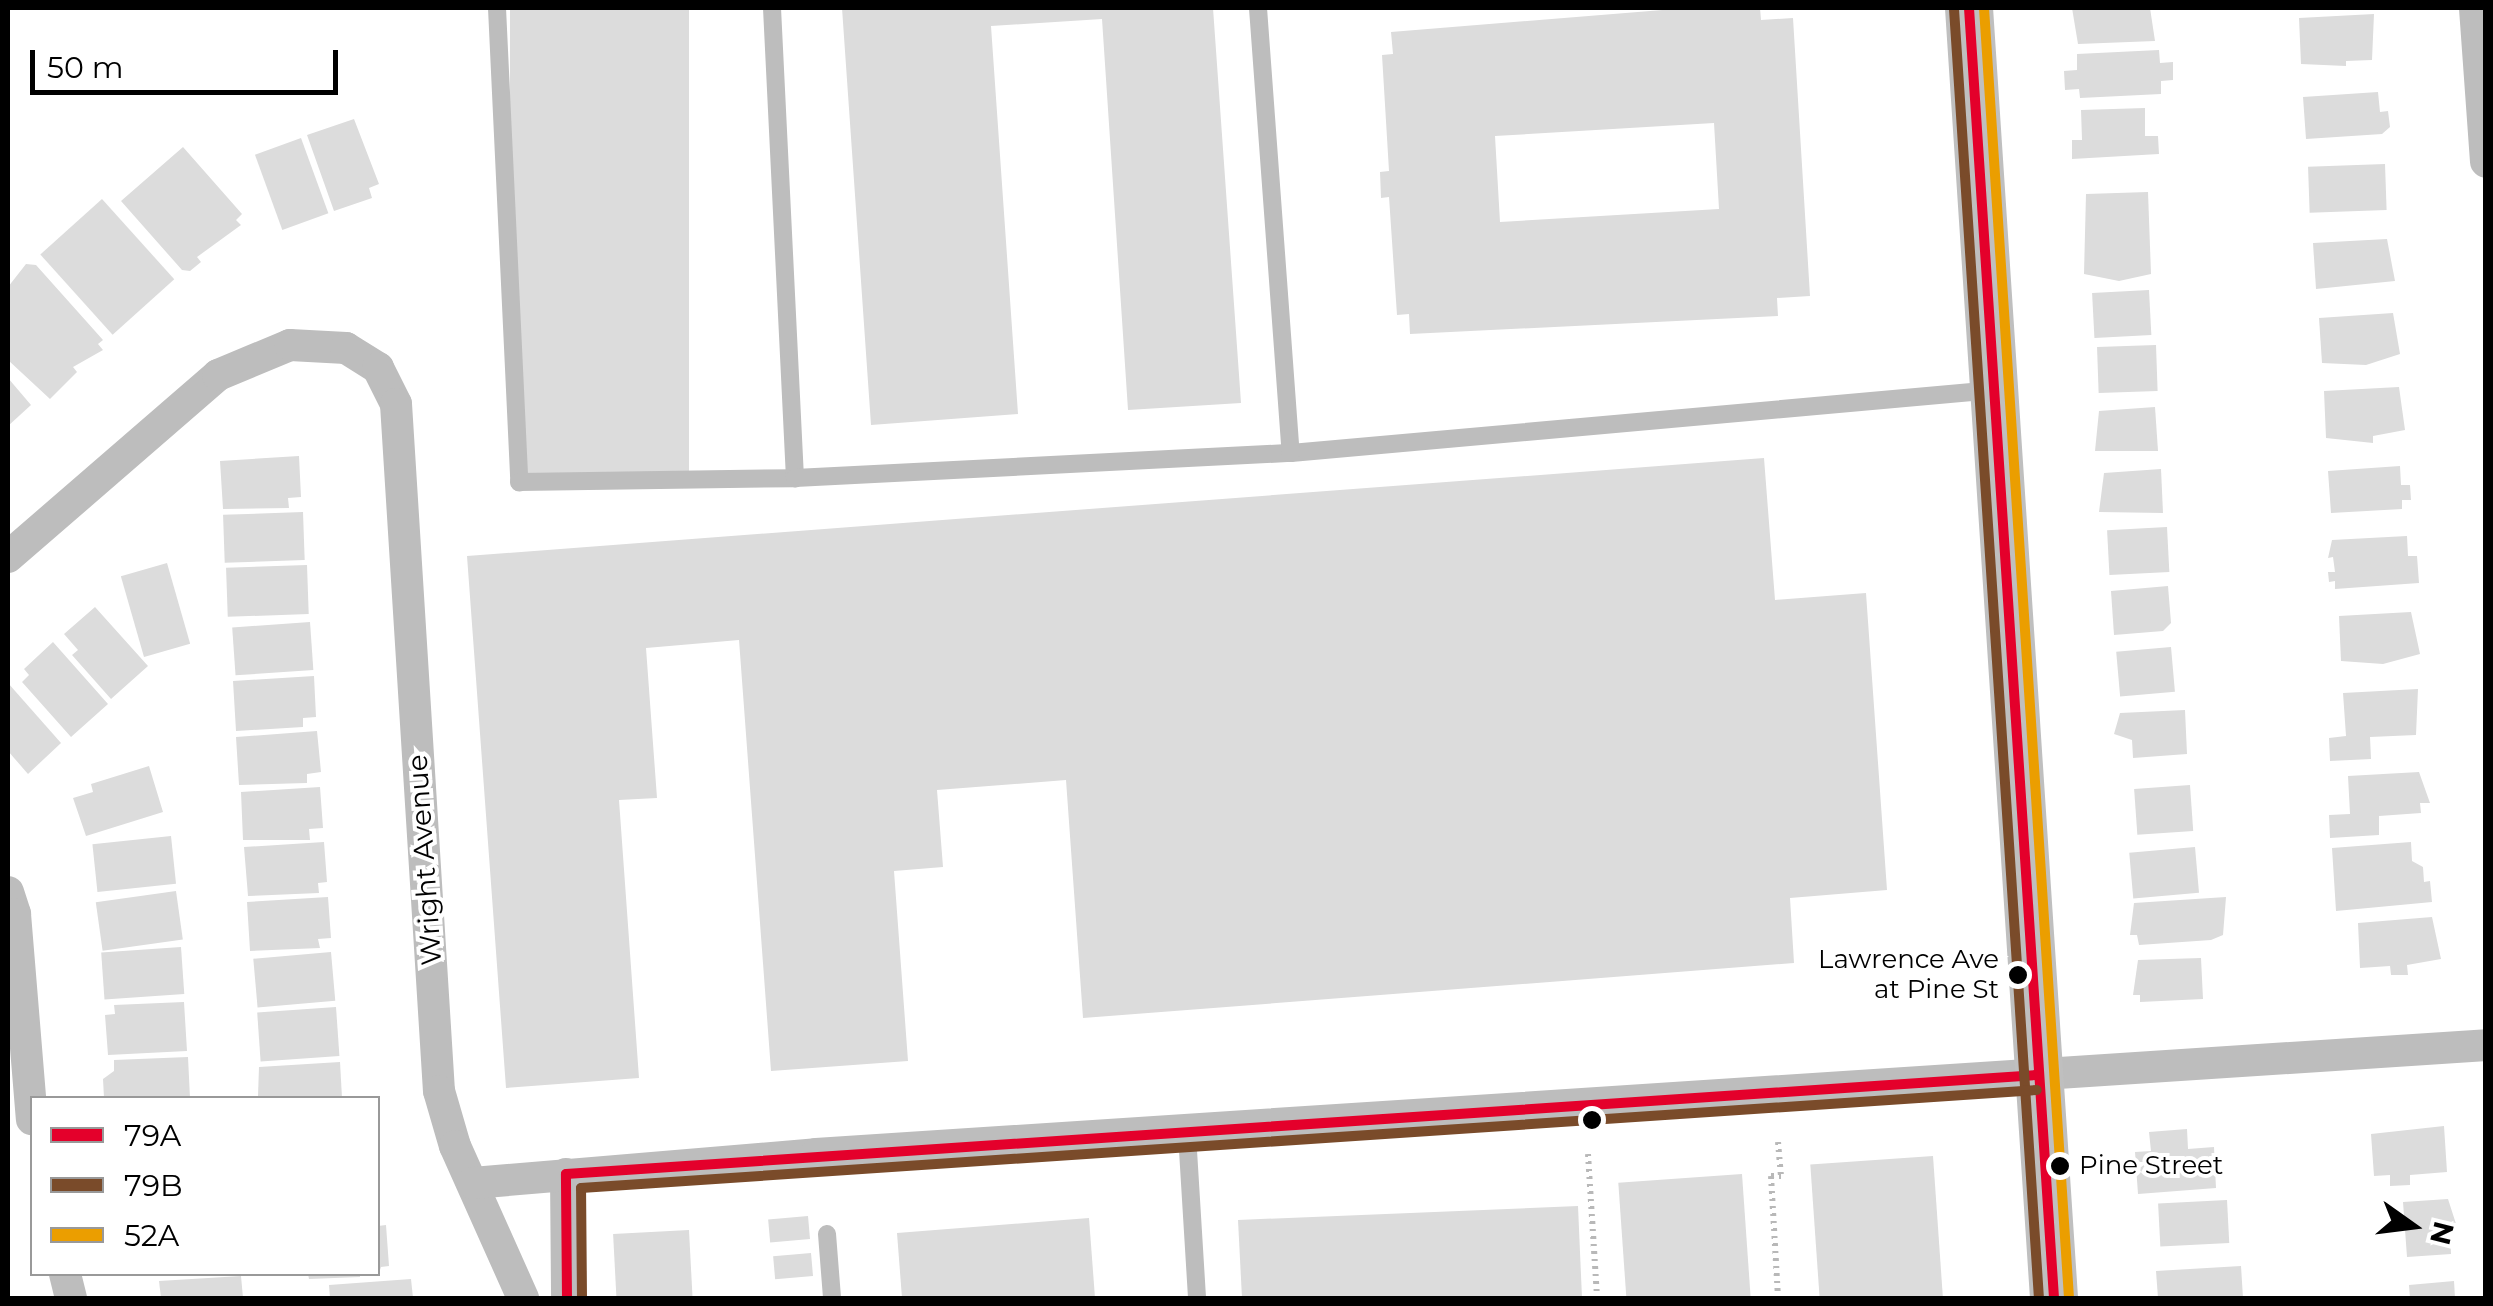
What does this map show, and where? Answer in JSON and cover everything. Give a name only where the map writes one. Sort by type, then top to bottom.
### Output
[{"type":"main road","points":[[1968,8],[2036,1075],[2054,1298]]},
{"type":"street","points":[[2476,8],[2486,162]]},
{"type":"street","name":"Wright Avenue","points":[[8,557],[218,374],[290,345],[346,348],[378,368],[396,404],[438,1091],[524,1298]]},
{"type":"street","points":[[8,892],[15,914],[30,1096]]},
{"type":"street","points":[[473,1183],[2486,1045]]},
{"type":"street","points":[[566,1174],[566,1298]]},
{"type":"lane","points":[[497,8],[519,482],[795,478],[1291,454],[1995,390]]},
{"type":"lane","points":[[772,8],[795,478]]},
{"type":"lane","points":[[1258,8],[1291,454]]},
{"type":"lane","points":[[1187,1134],[1197,1298]]},
{"type":"lane","points":[[827,1234],[832,1298]]},
{"type":"path","points":[[1778,1142],[1781,1176],[1771,1176],[1778,1298]]},
{"type":"path","points":[[1588,1154],[1597,1298]]},
{"type":"building","points":[[510,8],[689,8],[689,477],[510,477]]},
{"type":"building","points":[[842,8],[1213,8],[1241,403],[1128,410],[1102,19],[991,26],[1018,414],[871,425]]},
{"type":"building","points":[[1687,8],[1760,8],[1761,20],[1793,18],[1810,296],[1777,298],[1778,316],[1410,334],[1409,314],[1397,315],[1389,197],[1381,198],[1380,172],[1389,171],[1382,55],[1393,54],[1391,32]],"holes":[[[1714,123],[1719,209],[1500,222],[1495,136]]]},
{"type":"building","points":[[2072,8],[2150,8],[2155,41],[2078,44]]},
{"type":"building","points":[[2374,14],[2372,60],[2346,61],[2346,66],[2301,64],[2299,18]]},
{"type":"building","points":[[2159,50],[2160,63],[2173,62],[2173,80],[2161,81],[2161,94],[2080,98],[2079,89],[2065,90],[2064,71],[2077,70],[2077,54]]},
{"type":"building","points":[[2378,92],[2380,112],[2388,111],[2390,127],[2382,134],[2306,139],[2303,97]]},
{"type":"building","points":[[2145,108],[2145,136],[2158,136],[2159,154],[2072,159],[2072,140],[2082,140],[2081,110]]},
{"type":"building","points":[[354,119],[379,184],[369,188],[372,198],[334,211],[307,135]]},
{"type":"building","points":[[301,138],[328,213],[282,230],[255,155]]},
{"type":"building","points":[[183,147],[242,214],[236,220],[241,225],[197,257],[201,262],[190,271],[182,270],[121,201]]},
{"type":"building","points":[[2385,164],[2387,210],[2310,213],[2308,167]]},
{"type":"building","points":[[2148,192],[2151,274],[2119,281],[2084,274],[2086,194]]},
{"type":"building","points":[[102,199],[174,279],[113,335],[40,255]]},
{"type":"building","points":[[2387,239],[2395,281],[2316,289],[2313,243]]},
{"type":"building","points":[[26,264],[36,265],[103,340],[98,344],[103,350],[73,367],[77,372],[50,399],[8,360],[8,287]]},
{"type":"building","points":[[2149,290],[2151,335],[2094,338],[2092,293]]},
{"type":"building","points":[[2393,313],[2400,354],[2366,365],[2322,363],[2319,318]]},
{"type":"building","points":[[2156,345],[2158,391],[2099,393],[2097,347]]},
{"type":"building","points":[[8,378],[31,405],[8,426]]},
{"type":"building","points":[[2399,387],[2405,430],[2373,436],[2373,443],[2326,438],[2324,391]]},
{"type":"building","points":[[2155,407],[2158,451],[2095,451],[2099,411]]},
{"type":"building","points":[[299,456],[301,497],[288,498],[289,508],[223,509],[220,461]]},
{"type":"building","points":[[1764,458],[1775,600],[1866,593],[1887,890],[1790,898],[1794,963],[1083,1018],[1066,780],[937,790],[943,867],[894,871],[908,1061],[771,1071],[739,640],[646,648],[657,798],[619,800],[639,1078],[506,1088],[467,556]]},
{"type":"building","points":[[2400,466],[2401,485],[2410,485],[2411,500],[2402,500],[2402,509],[2331,513],[2328,471]]},
{"type":"building","points":[[2161,469],[2163,513],[2099,512],[2104,473]]},
{"type":"building","points":[[303,512],[305,560],[225,563],[223,515]]},
{"type":"building","points":[[2167,527],[2169,572],[2109,575],[2107,530]]},
{"type":"building","points":[[2407,536],[2408,556],[2417,556],[2419,583],[2335,589],[2335,581],[2329,582],[2328,572],[2335,572],[2333,557],[2328,558],[2332,540]]},
{"type":"building","points":[[167,563],[190,644],[144,657],[121,576]]},
{"type":"building","points":[[307,565],[309,614],[228,617],[226,568]]},
{"type":"building","points":[[2168,586],[2171,623],[2163,631],[2114,635],[2111,591]]},
{"type":"building","points":[[95,607],[148,666],[111,699],[72,655],[78,650],[64,634]]},
{"type":"building","points":[[2411,612],[2420,654],[2383,664],[2341,661],[2339,616]]},
{"type":"building","points":[[310,622],[313,670],[236,675],[232,627]]},
{"type":"building","points":[[53,642],[108,704],[71,737],[22,682],[29,675],[24,669]]},
{"type":"building","points":[[2171,647],[2175,692],[2120,697],[2116,652]]},
{"type":"building","points":[[314,676],[316,717],[303,718],[303,727],[236,731],[233,681]]},
{"type":"building","points":[[8,683],[61,743],[28,774],[8,751]]},
{"type":"building","points":[[2418,689],[2416,735],[2370,737],[2371,759],[2330,761],[2329,738],[2346,736],[2343,693]]},
{"type":"building","points":[[2185,710],[2187,754],[2133,758],[2132,740],[2114,734],[2120,713]]},
{"type":"building","points":[[317,731],[321,772],[307,774],[307,783],[239,785],[236,737]]},
{"type":"building","points":[[149,766],[163,812],[86,836],[73,798],[93,792],[91,784]]},
{"type":"building","points":[[2419,772],[2430,803],[2420,803],[2421,813],[2379,816],[2379,835],[2330,838],[2329,815],[2350,814],[2348,776]]},
{"type":"building","points":[[2190,785],[2193,831],[2137,835],[2134,789]]},
{"type":"building","points":[[320,787],[323,828],[309,829],[310,840],[243,840],[241,792]]},
{"type":"building","points":[[171,836],[176,884],[97,892],[92,844]]},
{"type":"building","points":[[324,842],[327,882],[318,883],[319,893],[248,896],[244,847]]},
{"type":"building","points":[[2411,842],[2412,861],[2423,867],[2424,882],[2430,881],[2432,902],[2336,911],[2332,848]]},
{"type":"building","points":[[2195,847],[2199,893],[2133,899],[2129,853]]},
{"type":"building","points":[[176,891],[183,940],[103,951],[96,902]]},
{"type":"building","points":[[328,897],[331,938],[318,939],[320,948],[250,951],[247,902]]},
{"type":"building","points":[[2226,897],[2223,935],[2211,940],[2139,945],[2137,935],[2130,935],[2134,903]]},
{"type":"building","points":[[2432,917],[2441,959],[2407,965],[2408,975],[2391,975],[2390,966],[2360,968],[2358,923]]},
{"type":"building","points":[[181,947],[184,994],[104,999],[101,953]]},
{"type":"building","points":[[331,952],[335,1001],[258,1008],[253,959]]},
{"type":"building","points":[[2201,958],[2203,999],[2140,1002],[2140,995],[2133,995],[2138,960]]},
{"type":"building","points":[[184,1002],[187,1051],[108,1055],[105,1015],[115,1014],[114,1005]]},
{"type":"building","points":[[336,1007],[339,1056],[261,1061],[257,1013]]},
{"type":"building","points":[[188,1057],[190,1096],[104,1096],[103,1079],[114,1071],[114,1060]]},
{"type":"building","points":[[340,1062],[342,1096],[258,1096],[259,1067]]},
{"type":"building","points":[[2444,1126],[2447,1172],[2410,1175],[2410,1185],[2390,1186],[2390,1175],[2374,1176],[2371,1134]]},
{"type":"building","points":[[2187,1129],[2188,1149],[2214,1147],[2216,1188],[2138,1194],[2135,1152],[2151,1151],[2149,1132]]},
{"type":"building","points":[[1933,1156],[1943,1298],[1820,1298],[1810,1165]]},
{"type":"building","points":[[1742,1174],[1751,1298],[1626,1298],[1618,1183]]},
{"type":"building","points":[[2448,1199],[2457,1227],[2450,1232],[2451,1254],[2407,1257],[2403,1202]]},
{"type":"building","points":[[2227,1200],[2229,1243],[2160,1247],[2158,1204]]},
{"type":"building","points":[[1578,1206],[1582,1298],[1242,1298],[1238,1220]]},
{"type":"building","points":[[808,1216],[810,1239],[770,1242],[768,1219]]},
{"type":"building","points":[[1089,1218],[1095,1298],[902,1298],[897,1233]]},
{"type":"building","points":[[386,1225],[389,1266],[380,1270],[380,1226]]},
{"type":"building","points":[[689,1230],[692,1296],[616,1298],[613,1234]]},
{"type":"building","points":[[811,1253],[813,1276],[775,1279],[773,1256]]},
{"type":"building","points":[[2241,1266],[2243,1298],[2158,1298],[2156,1271]]},
{"type":"building","points":[[241,1276],[243,1298],[161,1298],[159,1281]]},
{"type":"building","points":[[308,1276],[360,1276],[360,1277]]},
{"type":"building","points":[[411,1279],[413,1298],[330,1298],[329,1285]]},
{"type":"building","points":[[2454,1281],[2455,1298],[2410,1298],[2409,1285]]},
{"type":"transit line","name":"79A","points":[[1969,8],[2054,1298]]},
{"type":"transit line","name":"52A","points":[[1984,8],[2069,1297]]},
{"type":"transit line","name":"79B","points":[[1954,9],[2039,1298]]},
{"type":"transit line","name":"79A","points":[[567,1298],[566,1174],[2036,1075]]},
{"type":"transit line","name":"79B","points":[[582,1298],[581,1188],[2037,1090]]},
{"type":"place","name":"Lawrence Ave at Pine St","points":[[2018,975]]},
{"type":"place","name":"Pine Street","points":[[2060,1166]]}]
